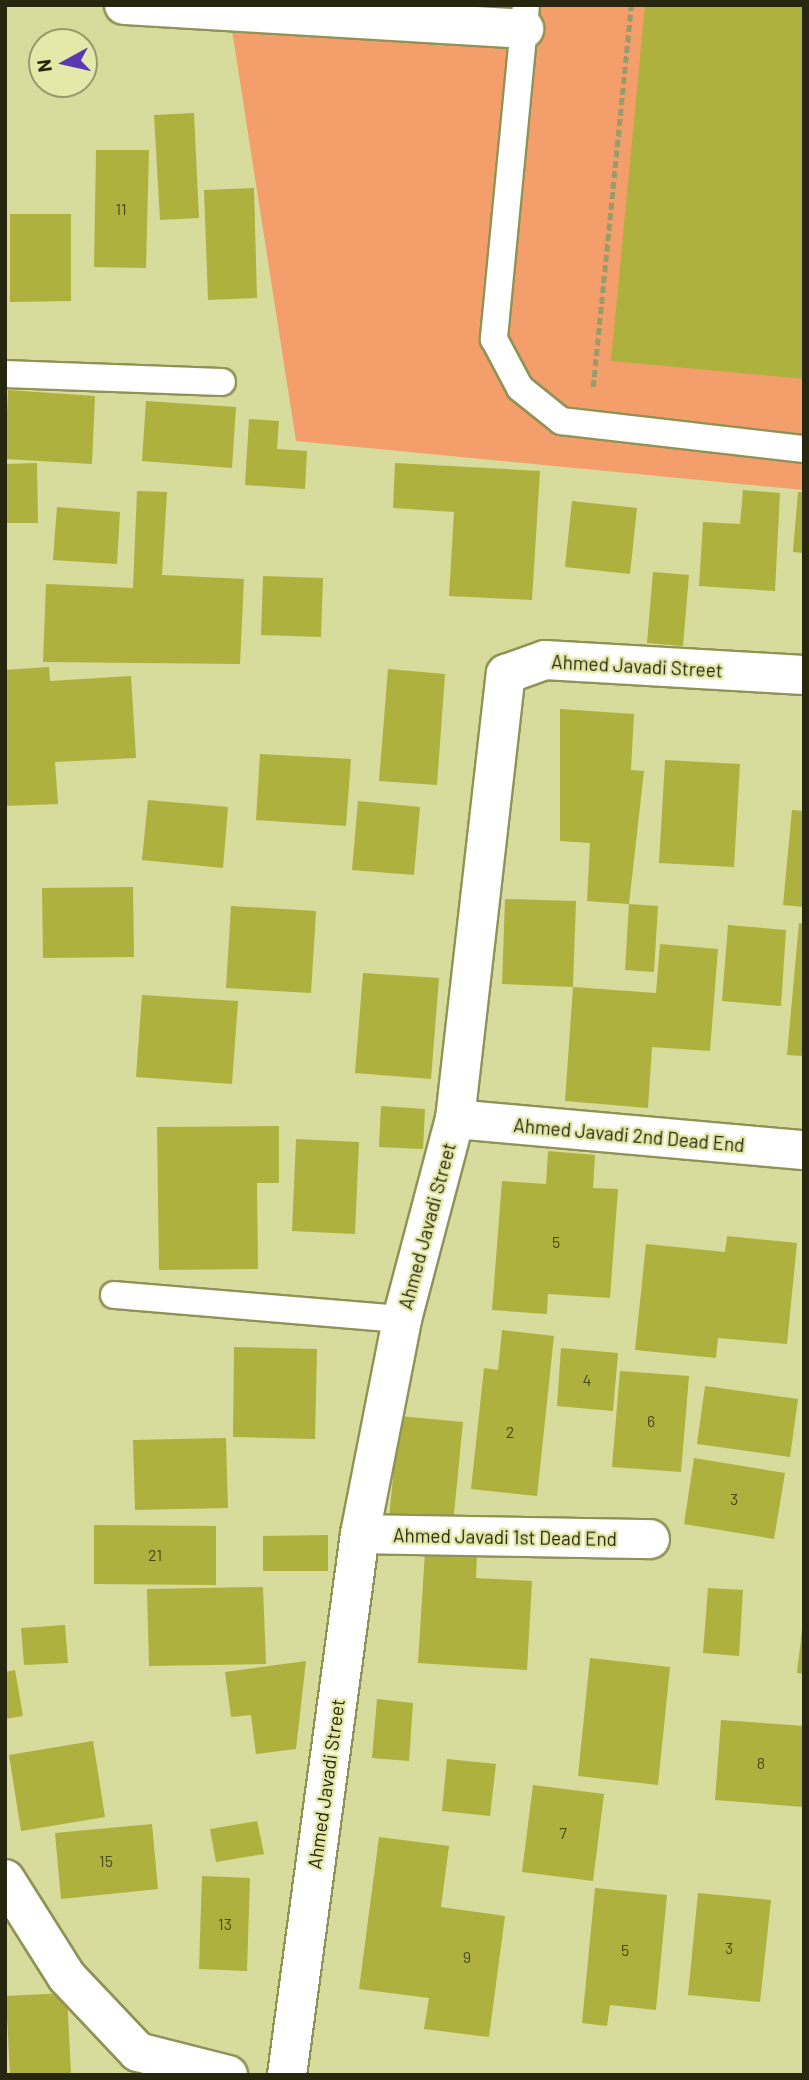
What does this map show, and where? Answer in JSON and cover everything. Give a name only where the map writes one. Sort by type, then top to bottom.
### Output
[{"type":"street","points":[[124,5],[525,17]]},
{"type":"street","name":"Ahmed Javadi Street","points":[[287,2075],[360,1534],[402,1319],[455,1119],[506,674],[545,660],[804,675]]},
{"type":"street","name":"Ahmed Javadi 2nd Dead End","points":[[455,1119],[804,1150]]},
{"type":"street","name":"Ahmed Javadi 1st Dead End","points":[[360,1534],[650,1539]]},
{"type":"street","points":[[5,1879],[67,1977],[138,2052],[228,2075]]},
{"type":"lane","points":[[525,17],[494,339],[520,388],[561,421],[804,449]]},
{"type":"lane","points":[[5,374],[222,382]]},
{"type":"lane","points":[[114,1295],[402,1319]]},
{"type":"path","points":[[589,424],[631,5]]},
{"type":"shaded area","points":[[486,5],[804,5],[804,490],[296,441],[232,30],[483,44]]},
{"type":"building","points":[[645,5],[804,5],[804,379],[611,361]]},
{"type":"building","points":[[194,113],[199,218],[160,220],[154,115]]},
{"type":"building","points":[[96,150],[149,150],[146,268],[94,267]]},
{"type":"building","points":[[254,188],[257,298],[208,300],[204,190]]},
{"type":"building","points":[[10,214],[71,214],[71,301],[10,302]]},
{"type":"building","points":[[8,390],[95,396],[92,464],[5,459]]},
{"type":"building","points":[[146,401],[236,407],[232,468],[142,461]]},
{"type":"building","points":[[249,419],[279,421],[277,449],[307,451],[305,489],[245,485]]},
{"type":"building","points":[[37,463],[38,523],[5,523],[5,464]]},
{"type":"building","points":[[395,463],[540,471],[532,600],[449,596],[454,512],[393,508]]},
{"type":"building","points":[[743,490],[780,493],[775,591],[699,586],[703,522],[740,524]]},
{"type":"building","points":[[137,491],[167,492],[162,575],[244,579],[240,664],[43,662],[46,584],[133,588]]},
{"type":"building","points":[[798,492],[804,492],[804,553],[793,552]]},
{"type":"building","points":[[572,501],[637,508],[630,574],[565,567]]},
{"type":"building","points":[[57,507],[120,512],[117,564],[53,560]]},
{"type":"building","points":[[653,572],[689,575],[683,646],[647,643]]},
{"type":"building","points":[[263,576],[323,578],[321,637],[261,635]]},
{"type":"building","points":[[49,667],[50,681],[131,676],[136,758],[55,762],[58,804],[5,806],[5,670]]},
{"type":"building","points":[[388,669],[445,674],[437,785],[379,781]]},
{"type":"building","points":[[560,709],[634,714],[631,770],[644,771],[629,904],[587,901],[590,843],[560,841]]},
{"type":"building","points":[[260,754],[351,759],[346,826],[256,820]]},
{"type":"building","points":[[665,760],[740,764],[734,867],[659,863]]},
{"type":"building","points":[[148,800],[228,807],[223,868],[142,860]]},
{"type":"building","points":[[358,801],[420,807],[414,875],[352,870]]},
{"type":"building","points":[[792,810],[804,811],[804,907],[783,905]]},
{"type":"building","points":[[133,887],[134,957],[43,958],[42,888]]},
{"type":"building","points":[[505,899],[576,901],[573,987],[502,984]]},
{"type":"building","points":[[629,904],[658,906],[654,972],[625,970]]},
{"type":"building","points":[[231,906],[316,911],[311,993],[226,988]]},
{"type":"building","points":[[799,923],[804,924],[804,1056],[787,1055]]},
{"type":"building","points":[[728,925],[786,930],[781,1006],[722,1001]]},
{"type":"building","points":[[660,944],[718,949],[710,1051],[652,1047],[648,1108],[565,1101],[573,987],[656,993]]},
{"type":"building","points":[[363,973],[439,978],[431,1079],[355,1073]]},
{"type":"building","points":[[142,995],[238,1001],[232,1084],[136,1077]]},
{"type":"building","points":[[381,1106],[425,1109],[423,1149],[379,1147]]},
{"type":"building","points":[[279,1126],[279,1183],[257,1183],[258,1269],[159,1270],[157,1127]]},
{"type":"building","points":[[296,1139],[359,1142],[355,1234],[292,1231]]},
{"type":"building","points":[[548,1151],[595,1155],[593,1188],[618,1189],[610,1298],[548,1294],[547,1314],[492,1310],[502,1181],[546,1184]]},
{"type":"building","points":[[727,1236],[797,1243],[787,1344],[718,1338],[716,1358],[635,1350],[646,1244],[725,1252]]},
{"type":"building","points":[[502,1330],[554,1336],[537,1496],[471,1489],[484,1368],[498,1370]]},
{"type":"building","points":[[234,1347],[317,1349],[315,1439],[233,1437]]},
{"type":"building","points":[[561,1348],[618,1353],[613,1411],[557,1406]]},
{"type":"building","points":[[620,1371],[689,1376],[681,1472],[612,1467]]},
{"type":"building","points":[[705,1386],[798,1399],[790,1457],[697,1444]]},
{"type":"building","points":[[399,1416],[463,1422],[453,1524],[389,1518]]},
{"type":"building","points":[[226,1438],[228,1508],[135,1510],[133,1440]]},
{"type":"building","points":[[694,1458],[785,1473],[774,1539],[684,1524]]},
{"type":"building","points":[[94,1525],[216,1526],[216,1585],[94,1584]]},
{"type":"building","points":[[328,1535],[328,1571],[263,1571],[263,1536]]},
{"type":"building","points":[[425,1551],[477,1554],[476,1578],[532,1581],[527,1670],[418,1663]]},
{"type":"building","points":[[263,1587],[266,1664],[149,1666],[147,1589]]},
{"type":"building","points":[[708,1588],[743,1590],[739,1656],[703,1653]]},
{"type":"building","points":[[65,1625],[68,1663],[24,1665],[21,1628]]},
{"type":"building","points":[[804,1630],[804,1674],[797,1673]]},
{"type":"building","points":[[590,1658],[670,1667],[658,1785],[578,1776]]},
{"type":"building","points":[[306,1661],[296,1749],[256,1754],[251,1715],[231,1717],[225,1672]]},
{"type":"building","points":[[15,1670],[23,1716],[5,1719],[5,1672]]},
{"type":"building","points":[[377,1699],[413,1703],[409,1761],[372,1758]]},
{"type":"building","points":[[721,1720],[804,1726],[804,1807],[715,1800]]},
{"type":"building","points":[[93,1741],[105,1817],[21,1831],[9,1755]]},
{"type":"building","points":[[447,1759],[496,1764],[490,1816],[442,1811]]},
{"type":"building","points":[[533,1785],[604,1794],[593,1881],[522,1872]]},
{"type":"building","points":[[257,1821],[264,1854],[216,1862],[210,1829]]},
{"type":"building","points":[[152,1824],[158,1889],[61,1899],[55,1833]]},
{"type":"building","points":[[379,1837],[449,1846],[441,1907],[505,1916],[489,2037],[424,2029],[429,1998],[359,1989]]},
{"type":"building","points":[[202,1876],[250,1878],[247,1971],[199,1969]]},
{"type":"building","points":[[595,1888],[667,1895],[656,2010],[610,2005],[607,2026],[582,2023]]},
{"type":"building","points":[[698,1893],[771,1900],[760,2002],[688,1995]]},
{"type":"building","points":[[67,1993],[71,2075],[10,2075],[6,1996]]}]
